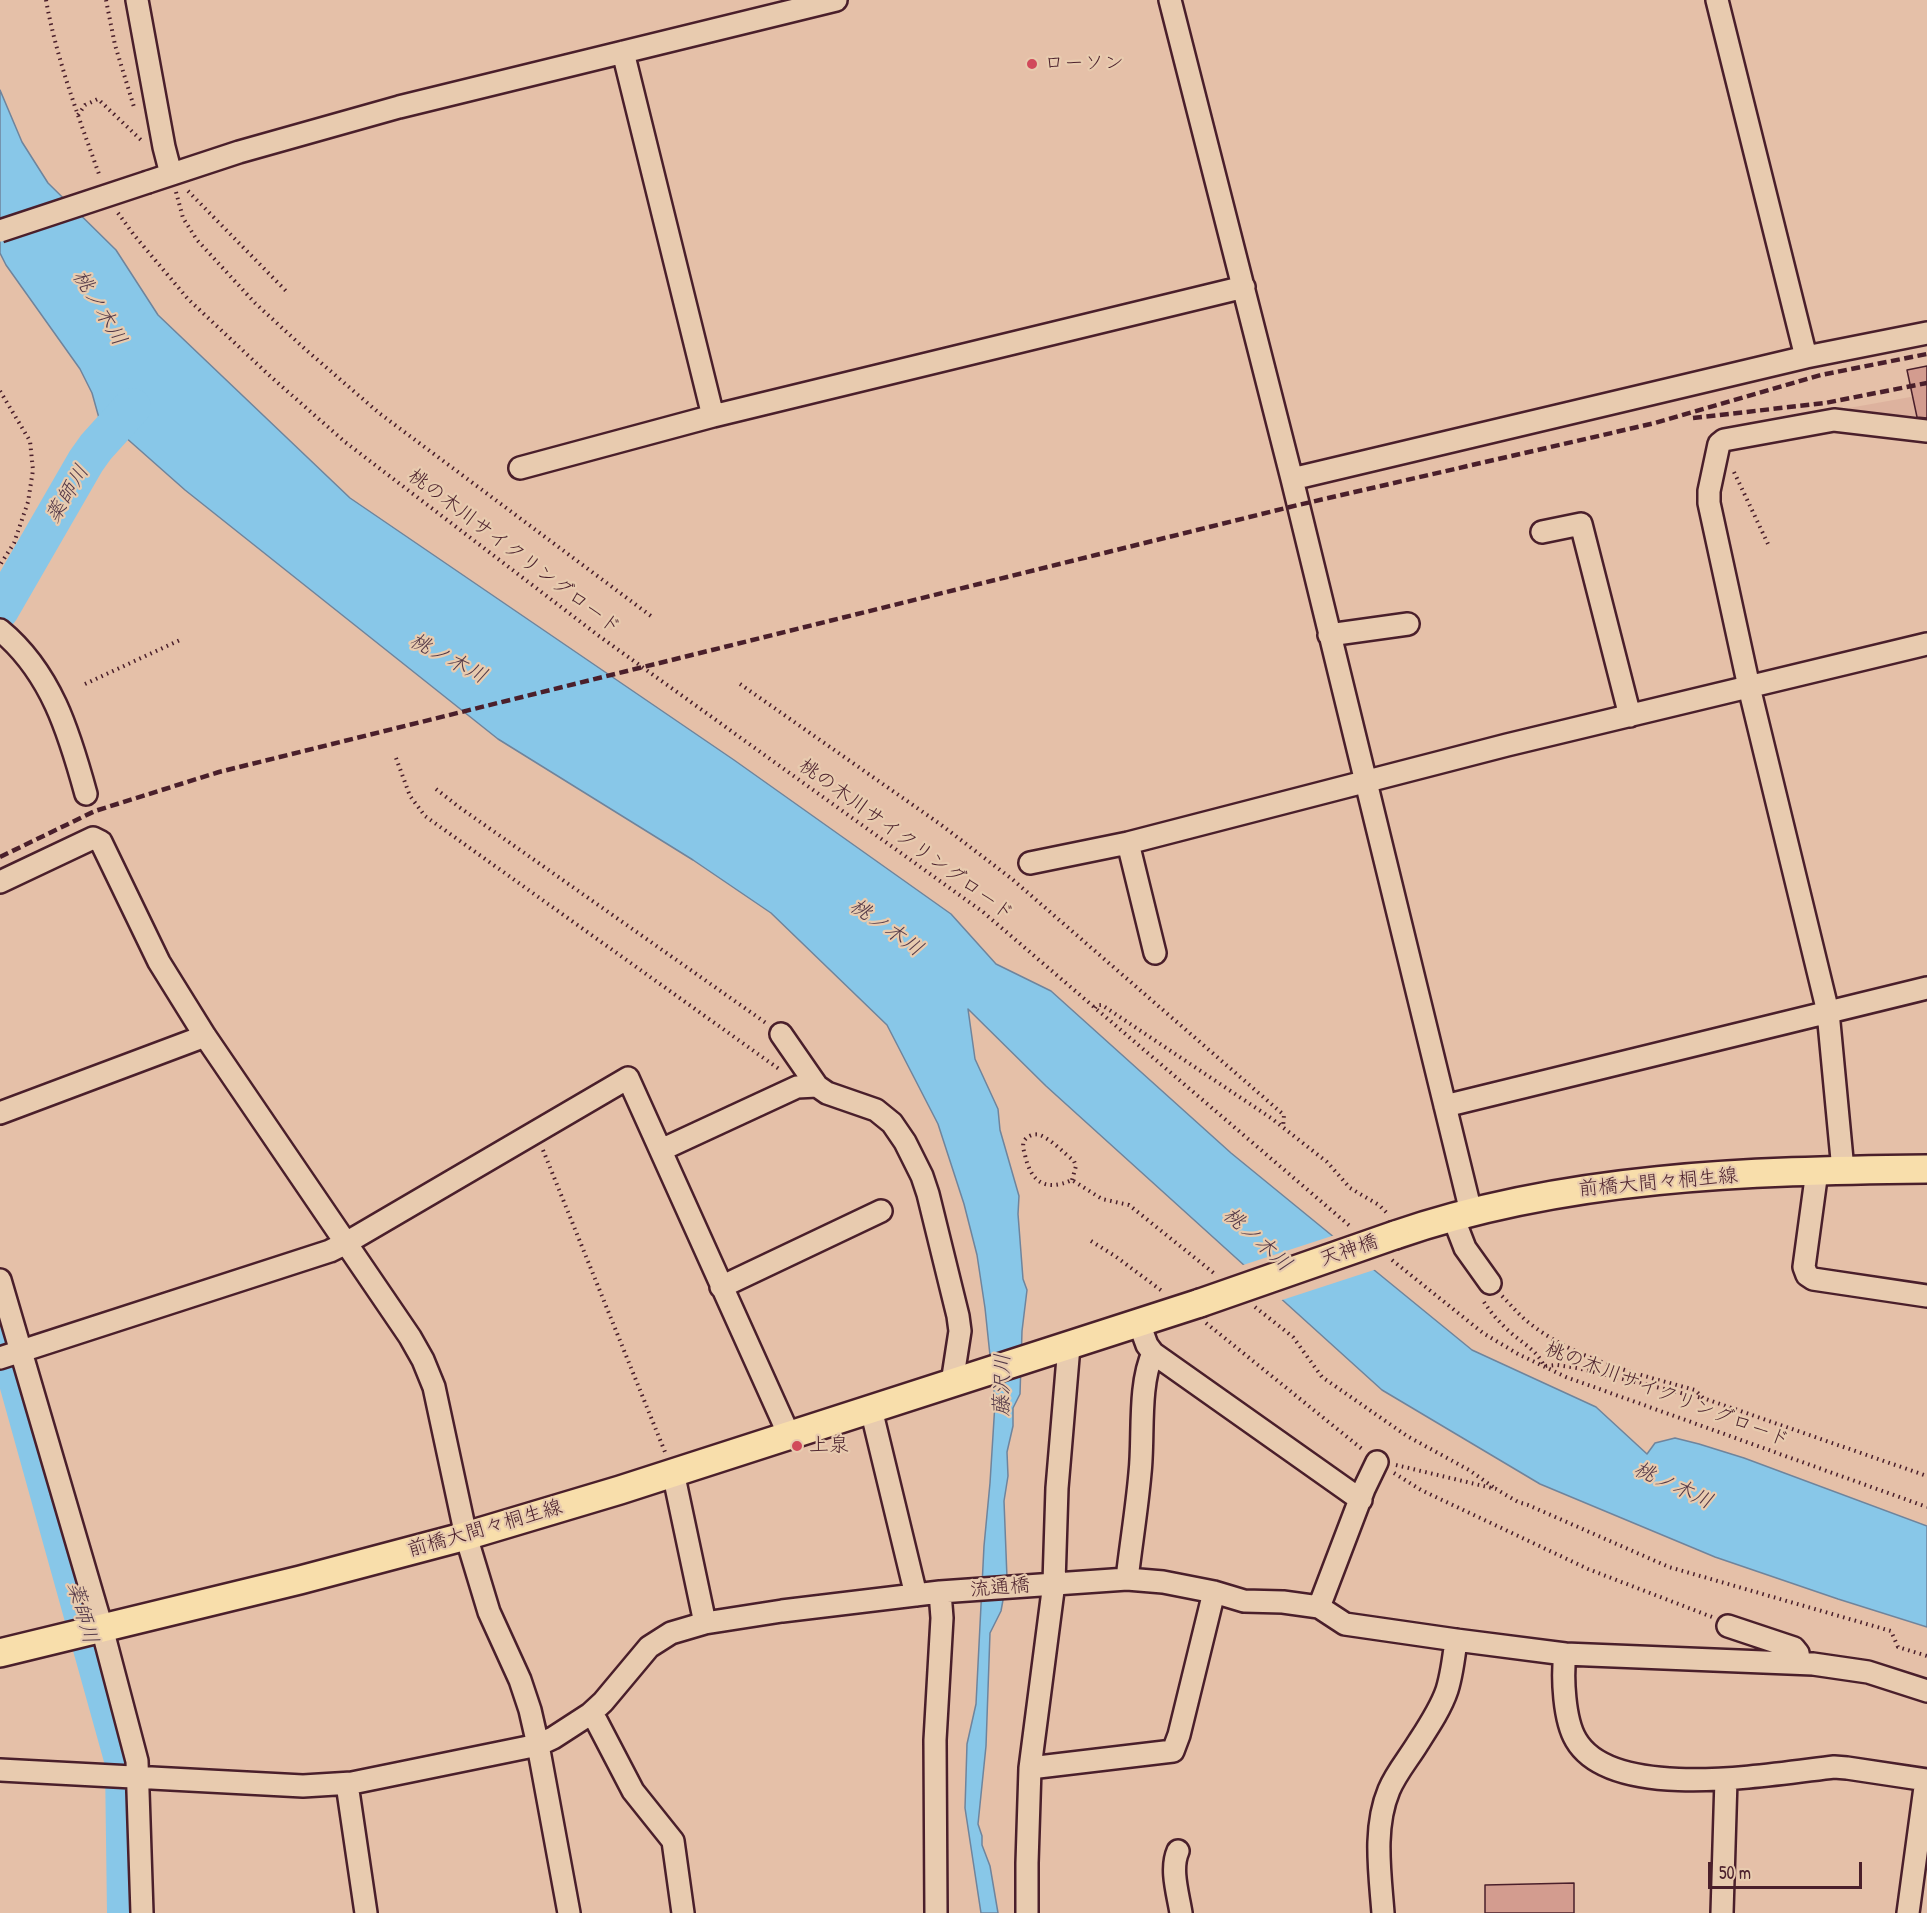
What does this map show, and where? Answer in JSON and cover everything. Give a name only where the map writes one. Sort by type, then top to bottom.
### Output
[{"type":"main road","name":"前橋大間々桐生線","points":[[1390,1235],[1462,1214],[1600,1186],[1830,1170],[1927,1169]]},
{"type":"main road","name":"天神橋","points":[[1192,1305],[1390,1235]]},
{"type":"main road","points":[[1065,1347],[1192,1305]]},
{"type":"main road","name":"前橋大間々桐生線","points":[[0,1653],[300,1580],[466,1536],[1065,1347]]},
{"type":"street","points":[[137,0],[171,174]]},
{"type":"street","points":[[0,231],[239,152],[399,107],[836,0]]},
{"type":"street","points":[[1170,0],[1292,479],[1445,1106],[1465,1248],[1485,1289]]},
{"type":"street","points":[[1717,0],[1806,357]]},
{"type":"street","points":[[623,52],[713,416]]},
{"type":"street","points":[[520,468],[713,416],[1244,287]]},
{"type":"street","points":[[1292,479],[1806,357],[1927,333]]},
{"type":"street","points":[[1927,431],[1834,420],[1724,440],[1719,444],[1709,491],[1709,503],[1749,687],[1828,1012],[1830,1170],[1804,1267],[1807,1275],[1813,1279],[1927,1296]]},
{"type":"street","points":[[1542,532],[1581,524],[1630,716]]},
{"type":"street","points":[[1329,635],[1408,624]]},
{"type":"street","points":[[4,634],[36,666],[45,682],[66,728],[86,794]]},
{"type":"street","points":[[1030,863],[1128,843],[1366,780],[1927,644]]},
{"type":"street","points":[[0,882],[93,838],[101,842],[159,962],[204,1036],[410,1337],[434,1388],[466,1536],[489,1612],[520,1680],[538,1745],[569,1913]]},
{"type":"street","points":[[1128,843],[1155,953]]},
{"type":"street","points":[[1445,1106],[1927,988]]},
{"type":"street","points":[[782,1034],[810,1086]]},
{"type":"street","points":[[0,1113],[204,1036]]},
{"type":"street","points":[[0,1358],[330,1251],[628,1078],[789,1435]]},
{"type":"street","points":[[661,1150],[797,1087],[810,1086],[876,1110],[892,1124],[914,1158],[928,1194],[958,1316],[960,1330],[957,1382]]},
{"type":"street","points":[[721,1287],[881,1211]]},
{"type":"street","points":[[0,1280],[102,1629],[137,1761],[142,1913]]},
{"type":"street","points":[[1139,1323],[1152,1353],[1368,1482],[1318,1607],[1345,1624],[1565,1654],[1800,1663],[1868,1672],[1927,1691]]},
{"type":"street","points":[[1027,1913],[1030,1768],[1050,1583],[1065,1347]]},
{"type":"street","points":[[1127,1579],[1140,1472],[1142,1418],[1148,1364],[1152,1353]]},
{"type":"street","points":[[871,1409],[916,1595]]},
{"type":"street","points":[[673,1472],[705,1623]]},
{"type":"street","name":"流通橋","points":[[0,1770],[303,1786],[347,1784],[538,1745],[590,1714],[603,1702],[649,1647],[671,1633],[705,1623],[782,1611],[947,1592],[1127,1579],[1163,1582],[1214,1592],[1244,1601],[1283,1602],[1318,1607]]},
{"type":"street","points":[[936,1913],[935,1740],[942,1618],[947,1592]]},
{"type":"street","points":[[1030,1768],[1173,1751],[1179,1735],[1214,1592]]},
{"type":"street","points":[[1728,1626],[1794,1648],[1798,1653],[1800,1663]]},
{"type":"street","points":[[1383,1913],[1379,1852],[1388,1792],[1433,1719],[1446,1692],[1452,1674],[1456,1640]]},
{"type":"street","points":[[1565,1654],[1563,1667],[1571,1726],[1575,1739],[1593,1758],[1607,1766],[1658,1778],[1680,1780],[1726,1779],[1834,1767],[1927,1780],[1908,1913]]},
{"type":"street","points":[[590,1714],[597,1722],[633,1791],[673,1841],[683,1913]]},
{"type":"street","points":[[1722,1913],[1726,1779]]},
{"type":"street","points":[[347,1784],[366,1913]]},
{"type":"street","points":[[1178,1851],[1175,1865],[1181,1913]]},
{"type":"path","points":[[46,0],[52,35],[73,105],[105,186]]},
{"type":"path","points":[[77,115],[85,105],[98,99],[142,140]]},
{"type":"path","points":[[171,174],[264,266],[287,292]]},
{"type":"path","points":[[171,174],[183,218],[197,240],[255,303],[379,413],[651,616]]},
{"type":"path","name":"桃の木川サイクリングロード","points":[[114,205],[134,235],[188,299],[345,442],[599,636],[983,912],[1359,1234]]},
{"type":"path","points":[[0,392],[30,441],[33,470],[28,502],[14,543],[0,565]]},
{"type":"path","points":[[1717,454],[1726,456],[1768,544]]},
{"type":"path","points":[[85,684],[180,640]]},
{"type":"path","points":[[740,684],[940,824],[1012,879],[1284,1115],[1283,1127]]},
{"type":"path","points":[[396,758],[410,796],[425,816],[810,1086]]},
{"type":"path","points":[[436,789],[782,1034]]},
{"type":"path","name":"桃の木川サイクリングロード","points":[[1095,1008],[1101,1005],[1283,1127],[1327,1161],[1350,1188],[1379,1205],[1390,1235],[1483,1333],[1518,1354],[1566,1377],[1927,1508]]},
{"type":"path","points":[[536,1132],[673,1472]]},
{"type":"path","points":[[1091,1241],[1192,1305],[1368,1482],[1421,1490],[1588,1569],[1724,1622],[1728,1626]]},
{"type":"path","points":[[1485,1289],[1489,1310],[1510,1332],[1535,1352],[1544,1366],[1577,1368],[1703,1398],[1927,1476]]},
{"type":"path","points":[[1485,1289],[1554,1340],[1591,1358],[1695,1390],[1703,1398]]},
{"type":"path","points":[[1368,1482],[1496,1489],[1518,1502],[1669,1567],[1891,1631],[1898,1647],[1927,1656]]},
{"type":"shaded area","points":[[1927,394],[1927,426],[1849,415],[1849,408]]},
{"type":"water","points":[[0,90],[22,142],[48,183],[116,250],[158,315],[350,498],[734,760],[951,914],[996,964],[1051,991],[1231,1153],[1472,1350],[1596,1407],[1647,1454],[1655,1443],[1675,1438],[1699,1444],[1744,1458],[1927,1526],[1927,1627],[1715,1557],[1540,1484],[1382,1390],[1046,1086],[968,1009],[975,1059],[998,1109],[1000,1130],[1019,1196],[1018,1214],[1023,1279],[1027,1290],[1022,1331],[1020,1394],[1013,1408],[1013,1426],[1007,1452],[1008,1476],[1004,1501],[1007,1578],[1001,1611],[990,1633],[986,1746],[978,1824],[982,1845],[990,1866],[998,1913],[981,1913],[965,1808],[967,1744],[976,1704],[984,1546],[995,1403],[985,1308],[977,1255],[964,1204],[938,1124],[887,1025],[771,913],[693,860],[498,739],[185,490],[124,436],[99,444],[94,435],[99,418],[92,393],[80,369],[6,265],[0,253]]},
{"type":"pier","points":[[1335,1235],[1377,1269],[1279,1301],[1240,1266]]},
{"type":"building","points":[[1927,366],[1927,418],[1917,417],[1907,370]]},
{"type":"building","points":[[1574,1883],[1574,1913],[1485,1913],[1485,1885]]},
{"type":"waterway","name":"薬師川","points":[[0,610],[86,461],[132,407]]},
{"type":"waterway","name":"薬師川","points":[[0,1318],[124,1763],[126,1913]]},
{"type":"railway","points":[[0,857],[95,811],[219,772],[1298,505],[1655,423],[1821,375],[1927,354]]},
{"type":"railway","points":[[1693,418],[1825,403],[1927,383]]},
{"type":"place","name":"ローソン","points":[[1032,64]]},
{"type":"place","name":"上泉","points":[[797,1446]]},
{"type":"water label","name":"桃ノ木川","points":[[99,308]]},
{"type":"water label","name":"桃ノ木川","points":[[448,659]]},
{"type":"water label","name":"桃ノ木川","points":[[886,928]]},
{"type":"water label","name":"桃ノ木川","points":[[1257,1240]]},
{"type":"water label","name":"藤沢川","points":[[1003,1385]]},
{"type":"water label","name":"桃ノ木川","points":[[1673,1486]]}]
